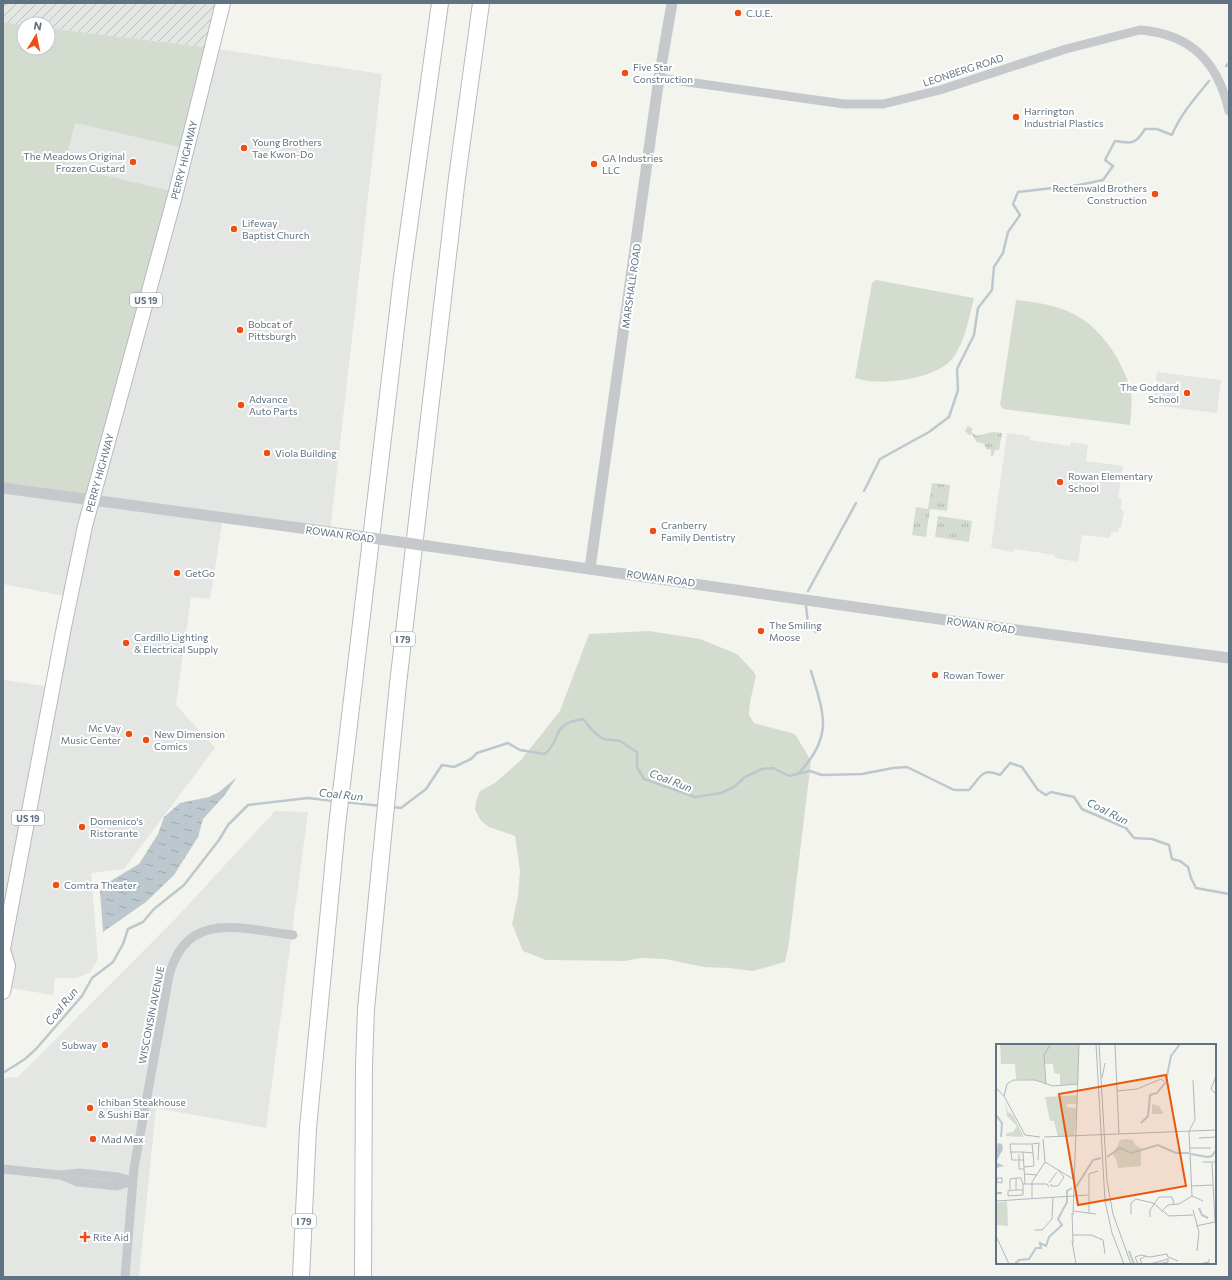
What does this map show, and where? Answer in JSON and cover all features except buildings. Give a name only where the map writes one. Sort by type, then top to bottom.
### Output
[{"type":"highway","name":"I 79","points":[[301,1277],[308,1128],[337,826],[402,277],[440,3]]},
{"type":"highway","name":"I 79","points":[[364,1277],[364,1064],[366,1009],[398,684],[464,128],[481,3]]},
{"type":"highway","points":[[464,128],[491,3]]},
{"type":"main road","name":"PERRY HIGHWAY","points":[[3,992],[8,966],[3,950],[65,620],[92,499],[172,206],[223,3]]},
{"type":"street","name":"MARSHALL ROAD","points":[[590,568],[659,78],[672,3]]},
{"type":"street","name":"LEONBERG ROAD","points":[[659,78],[844,104],[883,104],[940,90],[1066,50],[1140,30],[1151,31],[1179,40],[1202,55],[1217,75],[1229,111]]},
{"type":"street","name":"ROWAN ROAD","points":[[3,488],[590,568],[995,627],[1229,658]]},
{"type":"street","name":"WISCONSIN AVENUE","points":[[125,1277],[132,1181],[169,976],[180,948],[193,936],[208,930],[224,928],[293,935]]},
{"type":"street","points":[[3,1169],[60,1175],[78,1182],[117,1186],[132,1181]]},
{"type":"shaded area","points":[[3,3],[223,3],[212,48],[56,29],[56,16],[16,16],[16,24],[3,22]]},
{"type":"shaded area","points":[[212,48],[382,74],[330,532],[223,518],[210,599],[191,597],[176,705],[215,748],[124,869],[91,873],[98,959],[90,972],[76,978],[55,978],[53,995],[4,987],[3,680],[52,687],[69,597],[3,584],[3,488],[175,192],[65,166],[75,123],[187,149]]},
{"type":"shaded area","name":"The Goddard School","points":[[1157,372],[1221,380],[1217,413],[1153,405]]},
{"type":"shaded area","name":"Rowan Elementary School","points":[[1007,433],[1030,436],[1030,440],[1070,446],[1071,442],[1088,445],[1086,461],[1123,466],[1118,498],[1122,499],[1121,510],[1124,511],[1121,528],[1119,528],[1118,532],[1111,532],[1110,538],[1082,535],[1078,562],[1055,558],[1055,555],[1014,549],[1013,552],[991,548]]},
{"type":"shaded area","points":[[275,811],[308,812],[266,1128],[156,1108],[139,1277],[3,1277],[3,1078],[18,1077],[177,917]]},
{"type":"green space","points":[[3,22],[16,24],[16,56],[56,56],[56,29],[212,48],[187,149],[75,123],[65,166],[176,192],[92,499],[3,488]]},
{"type":"green space","points":[[876,280],[974,298],[961,345],[953,358],[945,365],[922,376],[879,382],[855,378],[872,283]]},
{"type":"green space","points":[[1016,300],[1060,308],[1077,315],[1099,333],[1118,359],[1127,379],[1130,388],[1132,406],[1130,425],[1003,409],[1000,405]]},
{"type":"green space","points":[[968,426],[973,429],[971,432],[977,436],[992,432],[1002,433],[999,450],[995,450],[993,456],[991,456],[991,450],[986,449],[984,444],[977,442],[971,434],[969,435],[965,431]]},
{"type":"green space","points":[[932,483],[950,485],[947,511],[930,509],[926,537],[912,535],[916,507],[928,509]]},
{"type":"green space","points":[[938,516],[972,521],[969,542],[935,537]]},
{"type":"green space","points":[[649,631],[700,639],[737,654],[756,676],[750,702],[749,715],[754,723],[795,734],[811,761],[789,943],[785,962],[753,971],[704,967],[665,959],[641,958],[625,961],[546,960],[523,951],[512,924],[518,896],[520,871],[515,836],[489,827],[481,821],[475,810],[480,791],[495,783],[521,760],[560,711],[589,634]]},
{"type":"water","points":[[237,777],[224,796],[203,819],[198,837],[174,875],[146,902],[103,932],[100,891],[112,880],[139,864],[158,834],[164,817],[180,803],[209,797],[219,792]]},
{"type":"waterway","points":[[1226,66],[1229,63]]},
{"type":"waterway","points":[[864,491],[880,459],[929,432],[949,417],[958,390],[957,369],[974,335],[978,308],[992,290],[994,267],[1003,253],[1008,232],[1020,215],[1013,204],[1018,192],[1079,185],[1103,180],[1113,166],[1105,160],[1115,141],[1133,142],[1139,138],[1145,129],[1157,129],[1172,135],[1184,113],[1209,81]]},
{"type":"waterway","points":[[808,591],[856,503]]},
{"type":"waterway","points":[[806,606],[808,624],[816,632]]},
{"type":"waterway","points":[[799,773],[810,760],[822,736],[823,724],[820,700],[811,671]]},
{"type":"waterway","name":"Coal Run","points":[[392,807],[401,808],[426,789],[442,765],[454,767],[471,759],[477,753],[508,743],[520,750],[545,754],[554,742],[561,728],[573,721],[583,719],[593,731],[603,739],[620,741],[637,752],[637,767],[644,779],[695,797],[721,793],[734,787],[745,777],[762,769],[773,768],[789,776],[810,771],[822,775],[862,774],[907,767],[954,790],[969,790],[979,777],[985,773],[989,772],[1000,775],[1010,763],[1022,767],[1038,790],[1046,795],[1051,792],[1074,797],[1082,809],[1126,828],[1134,838],[1152,839],[1169,845],[1172,859],[1180,861],[1188,867],[1196,888],[1229,894]]},
{"type":"waterway","name":"Coal Run","points":[[3,1073],[25,1059],[36,1049],[82,996],[92,978],[113,962],[123,944],[128,929],[143,922],[154,909],[184,885],[219,840],[228,825],[248,805],[308,798],[334,801]]},
{"type":"waterway","name":"Coal Run","points":[[345,802],[381,806]]},
{"type":"place","name":"C.U.E.","points":[[738,13]]},
{"type":"place","name":"Five Star Construction","points":[[625,73]]},
{"type":"place","name":"Harrington Industrial Plastics","points":[[1016,117]]},
{"type":"place","name":"Young Brothers Tae Kwon-Do","points":[[244,148]]},
{"type":"place","name":"The Meadows Original Frozen Custard","points":[[133,162]]},
{"type":"place","name":"GA Industries LLC","points":[[594,164]]},
{"type":"place","name":"Rectenwald Brothers Construction","points":[[1155,194]]},
{"type":"place","name":"Lifeway Baptist Church","points":[[234,229]]},
{"type":"place","name":"Bobcat of Pittsburgh","points":[[240,330]]},
{"type":"place","name":"The Goddard School","points":[[1187,393]]},
{"type":"place","name":"Advance Auto Parts","points":[[241,405]]},
{"type":"place","name":"Viola Building","points":[[267,453]]},
{"type":"place","name":"Rowan Elementary School","points":[[1060,482]]},
{"type":"place","name":"Cranberry Family Dentistry","points":[[653,531]]},
{"type":"place","name":"GetGo","points":[[177,573]]},
{"type":"place","name":"The Smiling Moose","points":[[761,631]]},
{"type":"place","name":"Cardillo Lighting & Electrical Supply","points":[[126,643]]},
{"type":"place","name":"Rowan Tower","points":[[935,675]]},
{"type":"place","name":"Mc Vay Music Center","points":[[129,734]]},
{"type":"place","name":"New Dimension Comics","points":[[146,740]]},
{"type":"place","name":"Domenico's Ristorante","points":[[82,827]]},
{"type":"place","name":"Comtra Theater","points":[[56,885]]},
{"type":"place","name":"Subway","points":[[105,1045]]},
{"type":"place","name":"Ichiban Steakhouse & Sushi Bar","points":[[90,1108]]},
{"type":"place","name":"Mad Mex","points":[[93,1139]]},
{"type":"place","name":"Rite Aid","points":[[85,1237]]}]
